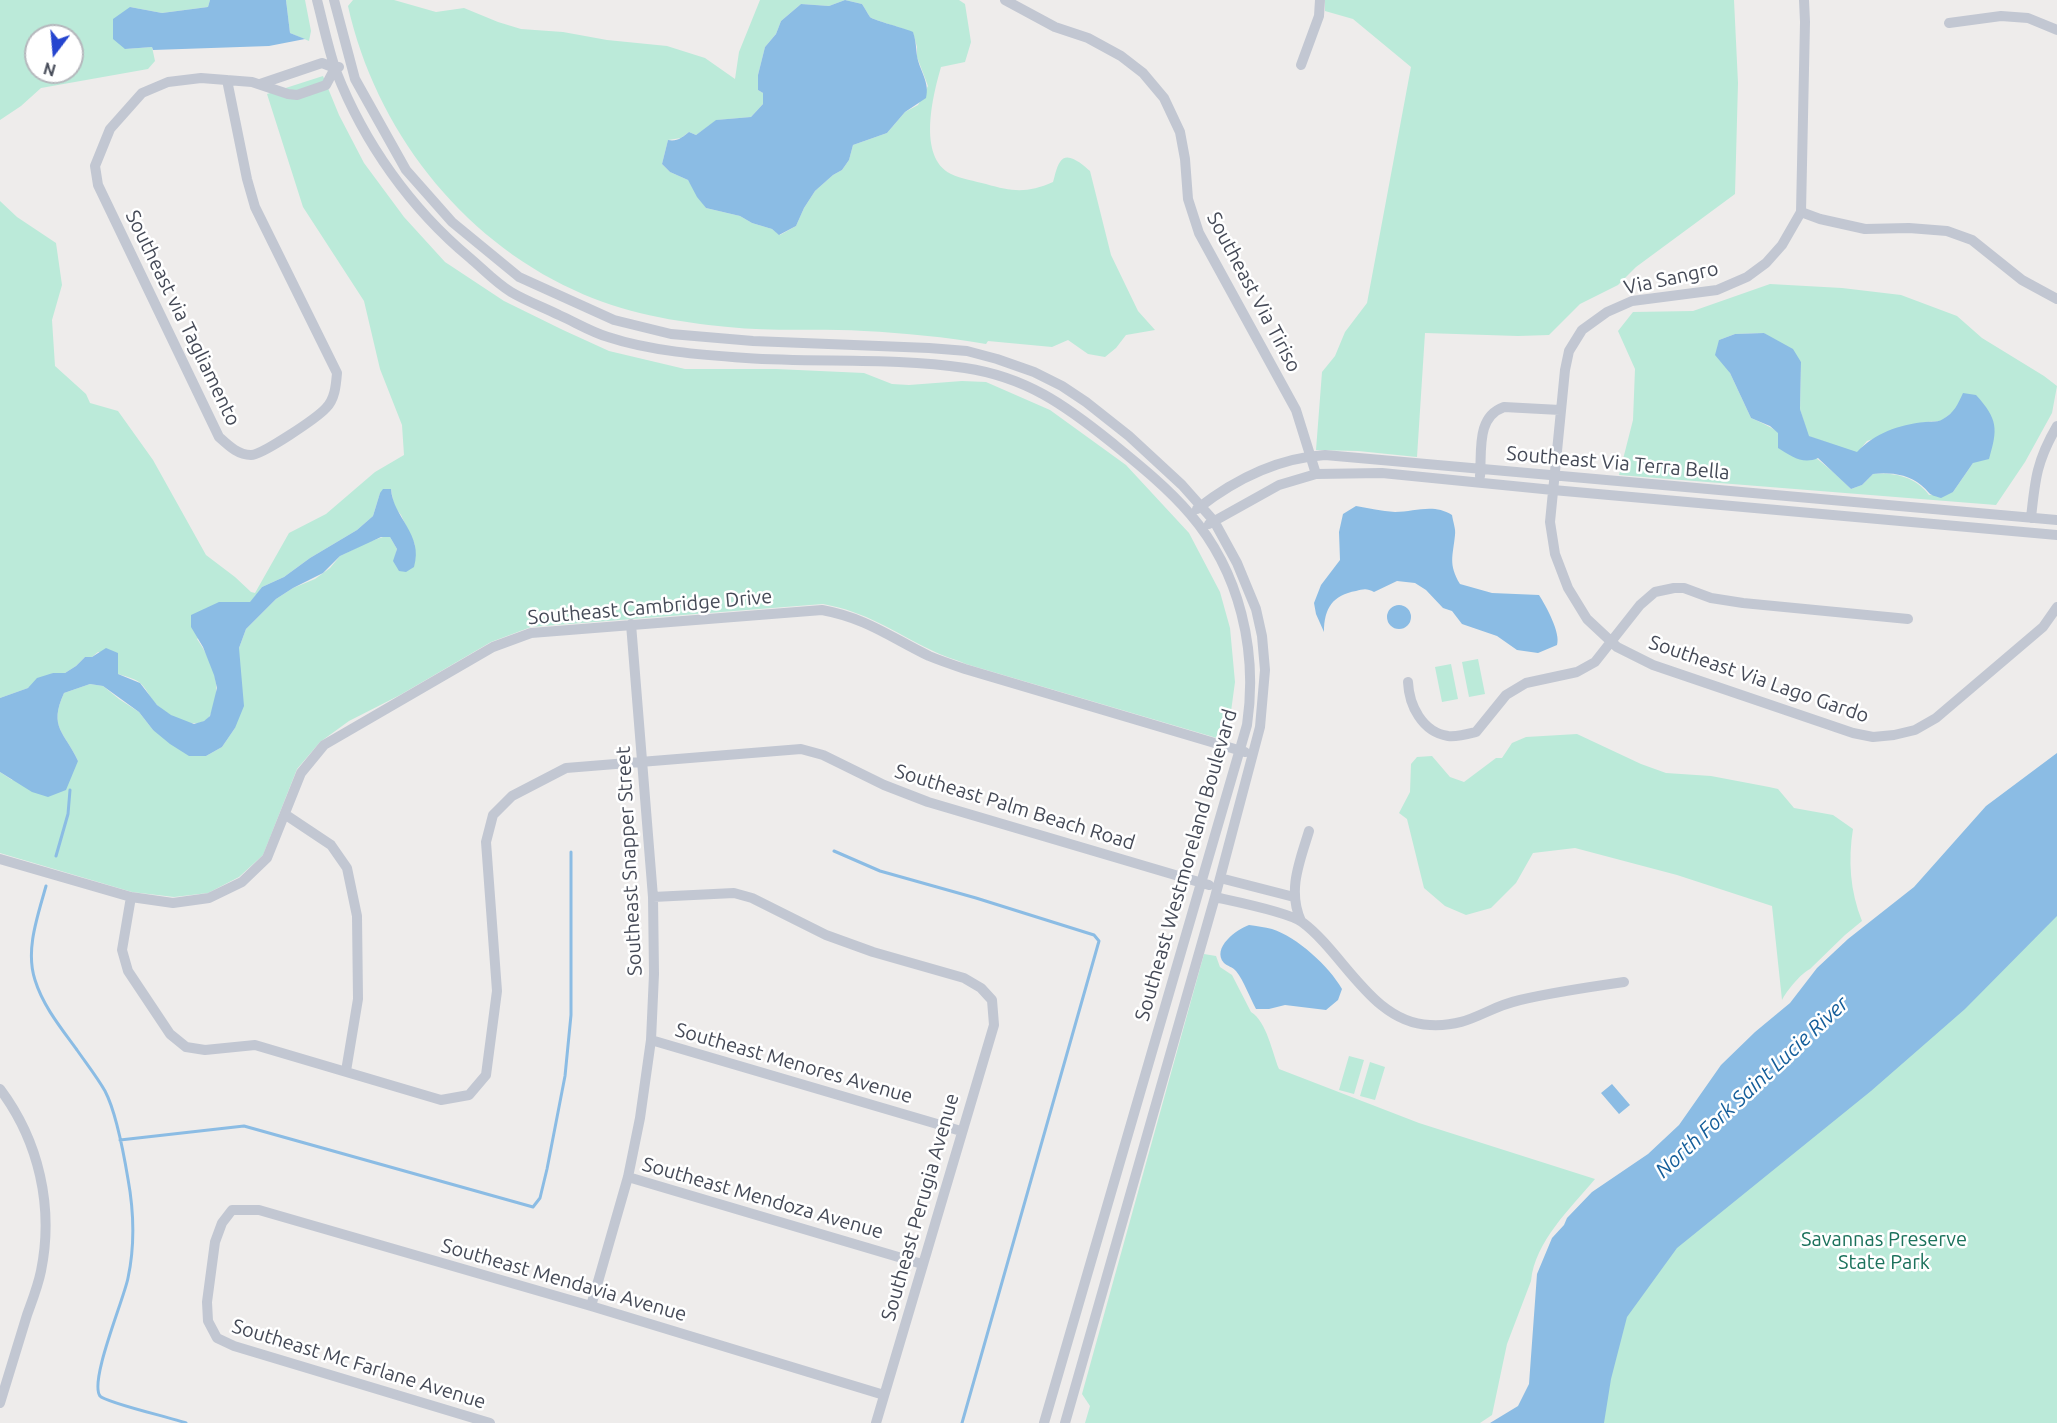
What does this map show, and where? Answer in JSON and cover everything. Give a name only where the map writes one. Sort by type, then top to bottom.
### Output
[{"type":"street","name":"Southeast Westmoreland Boulevard","points":[[317,0],[335,68],[364,130],[397,183],[441,234],[509,291],[606,337],[663,349],[746,358],[928,364],[992,373],[1028,386],[1057,401],[1119,449],[1170,494],[1190,514],[1218,555],[1242,610],[1251,670],[1251,698],[1240,750],[1044,1423]]},
{"type":"street","name":"Southeast Westmoreland Boulevard","points":[[334,0],[355,79],[406,170],[452,222],[519,277],[614,320],[671,334],[753,341],[967,351],[998,358],[1034,372],[1062,386],[1086,402],[1129,436],[1202,506],[1214,521],[1238,563],[1256,609],[1262,636],[1265,670],[1264,703],[1254,754],[1065,1423]]},
{"type":"street","name":"Southeast Via Tiriso","points":[[1005,0],[1055,27],[1088,38],[1121,56],[1143,73],[1164,98],[1180,132],[1185,159],[1188,200],[1199,233],[1296,410],[1316,474]]},
{"type":"street","points":[[1301,66],[1319,16],[1320,0]]},
{"type":"street","name":"Via Sangro","points":[[1553,490],[1564,370],[1569,351],[1582,330],[1607,312],[1632,302],[1717,290],[1747,277],[1766,263],[1782,245],[1801,212],[1806,21],[1804,0]]},
{"type":"street","points":[[1949,23],[2001,16],[2028,18],[2057,30]]},
{"type":"street","name":"Southeast via Tagliamento","points":[[260,84],[322,63],[335,68],[351,63]]},
{"type":"street","name":"Southeast via Tagliamento","points":[[227,80],[255,207],[337,373],[336,390],[327,408],[265,452],[252,455],[235,451],[219,437],[98,185],[95,166],[111,129],[142,93],[168,82],[201,78],[227,80],[260,84],[281,93],[297,95],[326,85],[335,68]]},
{"type":"street","points":[[1801,212],[1820,219],[1864,229],[1909,228],[1947,231],[1972,240],[2022,280],[2057,299]]},
{"type":"street","points":[[1479,483],[1486,419],[1496,410],[1504,407],[1560,410]]},
{"type":"street","points":[[2031,518],[2040,459],[2057,426]]},
{"type":"street","name":"Southeast Via Terra Bella","points":[[1190,514],[1250,475],[1278,464],[1310,456],[1325,455],[2057,520]]},
{"type":"street","name":"Southeast Via Terra Bella","points":[[1201,529],[1279,485],[1316,474],[1382,473],[2057,535]]},
{"type":"street","name":"Southeast Via Lago Gardo","points":[[1553,490],[1550,522],[1555,554],[1568,588],[1587,619],[1617,646],[1653,664],[1853,734],[1873,737],[1894,735],[1915,730],[1936,718],[2043,627],[2057,607]]},
{"type":"street","points":[[1408,682],[1409,695],[1421,720],[1448,736],[1476,732],[1506,695],[1526,683],[1577,672],[1595,662],[1640,605],[1655,592],[1674,588],[1684,588],[1725,601],[1908,619]]},
{"type":"street","name":"Southeast Cambridge Drive","points":[[0,859],[131,897],[173,903],[209,898],[242,882],[267,858],[301,773],[324,745],[493,647],[531,633],[631,624],[822,610],[846,614],[871,624],[930,656],[964,669],[1254,754]]},
{"type":"street","name":"Southeast Snapper Street","points":[[591,1306],[628,1177],[640,1118],[651,1040],[654,974],[653,897],[631,624]]},
{"type":"street","name":"Southeast Palm Beach Road","points":[[131,897],[122,950],[128,971],[170,1034],[186,1047],[205,1050],[255,1045],[441,1100],[469,1095],[486,1075],[497,991],[486,842],[493,815],[512,796],[566,768],[801,749],[823,755],[884,785],[928,802],[1218,887]]},
{"type":"street","points":[[286,815],[331,845],[347,868],[357,916],[358,999],[346,1071]]},
{"type":"street","points":[[1301,921],[1294,897],[1297,872],[1309,831]]},
{"type":"street","points":[[1218,887],[1294,897]]},
{"type":"street","points":[[1218,887],[1301,921],[1377,1002],[1404,1019],[1420,1024],[1459,1024],[1520,999],[1624,982]]},
{"type":"street","name":"Southeast Perugia Avenue","points":[[653,897],[734,893],[752,898],[826,935],[873,952],[964,978],[981,988],[992,1000],[994,1025],[876,1423]]},
{"type":"street","name":"Southeast Menores Avenue","points":[[651,1040],[961,1131]]},
{"type":"street","points":[[0,1089],[11,1104],[34,1148],[44,1193],[46,1231],[40,1272],[0,1403]]},
{"type":"street","name":"Southeast Mendoza Avenue","points":[[628,1177],[922,1264]]},
{"type":"street","name":"Southeast Mendavia Avenue","points":[[217,1338],[208,1321],[207,1302],[215,1242],[222,1222],[232,1210],[259,1210],[591,1306],[884,1395]]},
{"type":"street","name":"Southeast Mc Farlane Avenue","points":[[217,1338],[245,1350],[490,1423]]},
{"type":"green space","points":[[0,0],[210,0],[208,7],[162,13],[130,7],[125,49],[152,47],[155,61],[148,69],[84,80],[84,24],[24,24],[24,84],[64,84],[41,88],[21,106],[0,120]]},
{"type":"green space","points":[[286,0],[305,0],[311,31],[309,41],[290,33]]},
{"type":"green space","points":[[353,0],[394,0],[436,12],[464,8],[521,29],[563,32],[607,40],[667,46],[705,58],[735,79],[739,52],[760,0],[845,0],[959,0],[965,4],[971,42],[965,62],[941,67],[938,79],[930,125],[934,154],[940,166],[959,177],[1004,189],[1028,190],[1053,182],[1063,159],[1071,158],[1083,165],[1090,171],[1111,255],[1138,311],[1155,330],[1126,335],[1105,357],[1088,354],[1068,340],[1052,347],[988,341],[986,344],[940,337],[879,332],[708,325],[649,315],[592,298],[533,268],[494,241],[428,174],[401,136],[379,95],[361,51],[348,6]],"holes":[[[845,0],[862,4],[870,17],[913,33],[917,57],[928,86],[918,105],[905,112],[887,133],[853,145],[849,160],[842,170],[815,191],[796,226],[780,235],[772,229],[752,223],[740,216],[706,208],[688,180],[670,172],[662,164],[668,140],[681,138],[689,132],[696,135],[717,120],[751,117],[763,104],[763,93],[758,90],[758,75],[765,47],[776,34],[781,21],[801,4],[829,6]]]},
{"type":"green space","points":[[1325,0],[1734,0],[1738,83],[1735,194],[1636,267],[1618,285],[1580,304],[1549,335],[1425,333],[1417,457],[1358,451],[1316,450],[1322,372],[1335,356],[1345,332],[1367,303],[1411,67],[1353,19],[1325,11]]},
{"type":"green space","points":[[323,76],[339,115],[364,163],[404,217],[445,262],[504,301],[563,330],[609,351],[685,369],[776,369],[864,373],[892,384],[909,385],[962,381],[986,382],[1050,410],[1126,465],[1189,533],[1220,592],[1230,628],[1235,682],[1227,741],[966,664],[935,652],[866,617],[823,604],[531,627],[491,642],[400,695],[349,721],[320,742],[297,769],[263,855],[239,877],[208,893],[174,897],[132,892],[0,853],[0,772],[12,780],[78,761],[58,722],[59,705],[64,693],[90,684],[103,686],[139,712],[153,730],[206,756],[222,747],[235,728],[239,648],[246,629],[276,599],[293,588],[315,579],[330,568],[340,556],[368,542],[386,536],[390,537],[397,549],[394,561],[415,545],[401,515],[394,506],[391,489],[380,493],[373,516],[357,530],[310,558],[284,577],[262,587],[250,603],[197,639],[205,651],[216,681],[212,712],[203,721],[189,723],[174,717],[156,704],[139,682],[118,674],[118,653],[98,652],[92,657],[85,657],[65,673],[53,673],[28,688],[0,698],[0,201],[17,217],[56,243],[62,285],[52,320],[55,366],[86,394],[90,403],[118,411],[153,460],[206,555],[251,592],[255,593],[289,533],[326,514],[375,472],[404,455],[402,425],[380,369],[364,301],[303,207],[267,94]]},
{"type":"green space","points":[[1770,284],[1842,288],[1901,295],[1957,316],[1982,338],[2057,386],[2052,413],[2025,462],[1996,505],[1619,475],[1633,420],[1635,369],[1618,331],[1633,312],[1693,311]],"holes":[[[1764,333],[1801,362],[1800,409],[1808,436],[1857,453],[1867,441],[1925,422],[1941,421],[1954,411],[1973,463],[1953,492],[1929,495],[1911,480],[1897,475],[1881,474],[1873,474],[1862,485],[1851,489],[1804,449],[1778,431],[1751,418],[1730,373],[1719,340],[1735,334]]]},
{"type":"green space","points":[[1478,659],[1485,694],[1469,697],[1462,662]]},
{"type":"green space","points":[[1451,664],[1458,699],[1442,702],[1435,667]]},
{"type":"green space","points":[[1577,734],[1666,773],[1711,776],[1778,789],[1794,808],[1833,815],[1853,829],[1851,875],[1862,921],[1798,978],[1782,1000],[1772,906],[1677,875],[1575,848],[1533,853],[1516,883],[1491,908],[1466,915],[1445,906],[1424,888],[1407,819],[1399,813],[1410,792],[1411,764],[1417,757],[1432,756],[1450,777],[1464,782],[1496,758],[1502,758],[1512,743],[1526,737]]},
{"type":"green space","name":"Savannas Preserve State Park","points":[[2057,861],[2057,1423],[1565,1423],[1604,1275]]},
{"type":"green space","points":[[1204,954],[1216,956],[1220,967],[1232,975],[1251,1012],[1265,1030],[1279,1069],[1419,1123],[1595,1179],[1565,1213],[1539,1252],[1531,1281],[1507,1344],[1492,1415],[1480,1423],[1085,1423],[1090,1406],[1082,1394]]},
{"type":"green space","points":[[1349,1056],[1364,1060],[1354,1094],[1339,1090]]},
{"type":"green space","points":[[1370,1062],[1385,1067],[1375,1100],[1360,1096]]},
{"type":"water","points":[[210,0],[286,0],[290,33],[305,39],[269,46],[153,50],[152,47],[125,49],[113,39],[113,19],[130,7],[162,13],[208,7]]},
{"type":"water","points":[[845,0],[862,4],[872,18],[913,32],[918,62],[927,87],[926,98],[905,112],[887,133],[853,145],[849,160],[842,170],[815,191],[796,226],[779,235],[772,229],[752,223],[740,216],[706,208],[688,180],[670,172],[662,164],[668,140],[677,140],[689,132],[696,135],[716,120],[751,117],[763,104],[763,93],[758,90],[758,75],[765,47],[776,34],[781,21],[801,4],[829,6]]},
{"type":"water","points":[[1764,333],[1793,349],[1801,362],[1800,409],[1809,436],[1857,452],[1871,440],[1888,431],[1947,417],[1963,393],[1976,395],[1992,418],[1995,432],[1989,459],[1973,463],[1953,492],[1941,498],[1931,494],[1910,478],[1885,473],[1873,474],[1862,485],[1851,489],[1818,458],[1807,461],[1788,454],[1778,448],[1778,433],[1770,426],[1751,418],[1730,373],[1715,355],[1719,340],[1735,334]]},
{"type":"water","points":[[383,489],[391,489],[397,509],[412,535],[416,555],[414,567],[406,572],[399,571],[393,561],[397,549],[390,537],[381,537],[340,556],[323,573],[276,599],[246,629],[239,648],[244,706],[235,728],[222,747],[206,756],[189,756],[153,730],[139,712],[103,686],[90,684],[64,693],[59,705],[60,729],[78,761],[66,790],[48,797],[32,792],[0,772],[0,698],[28,688],[37,678],[53,673],[65,673],[85,657],[92,657],[106,648],[118,653],[118,674],[140,683],[157,705],[171,715],[194,724],[204,721],[210,716],[217,688],[203,647],[191,627],[191,615],[219,602],[250,602],[262,587],[284,577],[310,558],[357,530],[373,516]]},
{"type":"water","points":[[1356,506],[1395,512],[1438,509],[1452,515],[1455,533],[1453,565],[1460,584],[1492,593],[1539,595],[1555,627],[1557,645],[1538,653],[1517,650],[1497,636],[1462,624],[1452,611],[1443,608],[1426,590],[1415,583],[1397,581],[1374,592],[1367,589],[1361,590],[1336,599],[1328,610],[1324,632],[1314,603],[1321,585],[1340,560],[1339,532],[1343,514]]},
{"type":"water","points":[[1399,605],[1404,606],[1410,612],[1410,622],[1404,628],[1399,629],[1394,628],[1388,622],[1387,617],[1388,612],[1394,606]]},
{"type":"water","name":"North Fork Saint Lucie River","points":[[2057,753],[2057,916],[1965,1009],[1871,1091],[1677,1248],[1627,1317],[1611,1379],[1604,1423],[1490,1423],[1518,1406],[1529,1384],[1537,1274],[1552,1238],[1567,1218],[1592,1192],[1648,1154],[1679,1125],[1721,1065],[1755,1032],[1790,1003],[1817,968],[1848,939],[1914,887],[1986,806]]},
{"type":"water","points":[[1249,925],[1282,933],[1312,953],[1342,989],[1338,1000],[1326,1010],[1285,1005],[1256,1009],[1239,975],[1224,963],[1221,957],[1223,945],[1227,940]]},
{"type":"water","points":[[1612,1084],[1630,1105],[1619,1114],[1601,1093]]},
{"type":"waterway","points":[[56,856],[68,814],[70,790]]},
{"type":"waterway","points":[[834,851],[880,871],[1094,935],[1099,941],[962,1423]]},
{"type":"waterway","points":[[120,1140],[244,1126],[533,1207],[540,1198],[565,1076],[571,1015],[571,852]]},
{"type":"waterway","points":[[46,886],[36,921],[32,945],[32,969],[38,990],[48,1008],[99,1081],[109,1100],[122,1146],[132,1204],[133,1241],[130,1266],[99,1374],[100,1396],[186,1423]]}]
